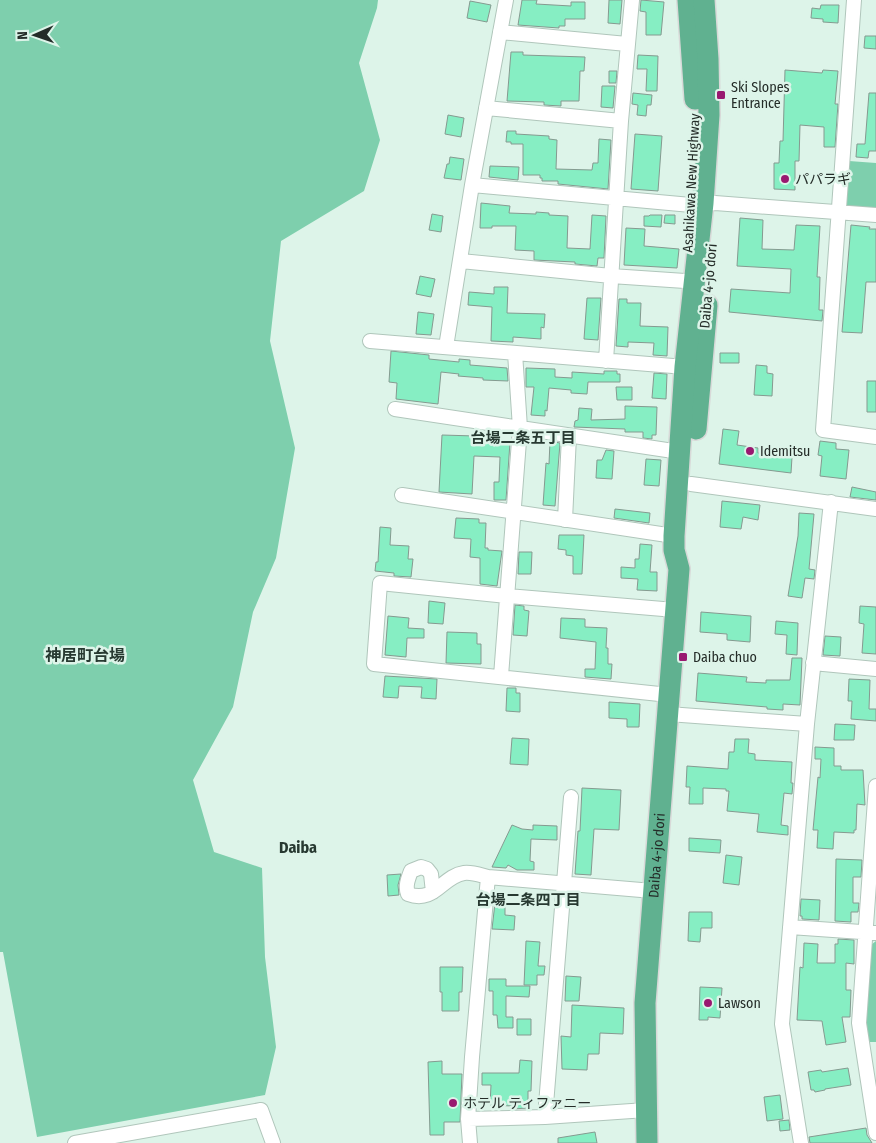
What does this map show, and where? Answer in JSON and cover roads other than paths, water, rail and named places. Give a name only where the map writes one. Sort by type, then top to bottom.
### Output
[{"type":"highway","name":"Asahikawa New Highway","points":[[685,367],[685,281],[703,204],[688,0]]},
{"type":"highway","name":"Daiba 4-jo dori","points":[[679,569],[687,554],[703,204],[709,115],[704,0]]},
{"type":"highway","name":"Daiba 4-jo dori","points":[[647,1143],[645,1003],[679,569],[674,550],[674,536],[685,367],[703,204],[720,125],[721,76],[716,0]]},
{"type":"street","points":[[446,347],[472,184],[506,0]]},
{"type":"street","points":[[606,361],[621,121],[632,0]]},
{"type":"street","points":[[854,0],[823,430],[876,437]]},
{"type":"street","points":[[500,32],[628,44]]},
{"type":"street","points":[[486,108],[621,121]]},
{"type":"street","points":[[472,184],[617,198],[876,215]]},
{"type":"street","points":[[461,261],[610,276],[685,281]]},
{"type":"street","points":[[370,341],[685,367]]},
{"type":"street","points":[[501,676],[515,513],[520,428],[515,353]]},
{"type":"street","points":[[395,409],[680,452]]},
{"type":"street","points":[[565,520],[569,436]]},
{"type":"street","points":[[691,484],[876,509]]},
{"type":"street","points":[[402,495],[674,536]]},
{"type":"street","points":[[801,1143],[782,1024],[807,724],[831,502]]},
{"type":"street","points":[[675,610],[507,596],[380,582],[374,664],[501,676],[668,704],[807,724]]},
{"type":"street","points":[[813,663],[876,669]]},
{"type":"street","points":[[876,786],[870,933],[859,1023],[876,1132]]},
{"type":"street","points":[[546,1117],[571,796]]},
{"type":"street","points":[[433,892],[463,873],[474,873],[488,877],[654,891]]},
{"type":"street","points":[[470,1143],[468,1119],[472,1057],[488,877]]},
{"type":"street","points":[[790,927],[870,933]]},
{"type":"street","points":[[79,1143],[261,1110],[273,1143]]},
{"type":"street","points":[[468,1119],[546,1117],[646,1110]]},
{"type":"place","name":"Ski Slopes Entrance","points":[[721,95]]},
{"type":"place","name":"パパラギ","points":[[785,179]]},
{"type":"place","name":"Idemitsu","points":[[750,451]]},
{"type":"place","name":"Daiba chuo","points":[[683,657]]},
{"type":"place","name":"Lawson","points":[[708,1003]]},
{"type":"place","name":"ホテル ティファニー","points":[[453,1103]]},
{"type":"district","name":"台場二条五丁目","points":[[523,438]]},
{"type":"district","name":"神居町台場","points":[[85,655]]},
{"type":"district","name":"Daiba","points":[[298,847]]},
{"type":"district","name":"台場二条四丁目","points":[[528,900]]}]
